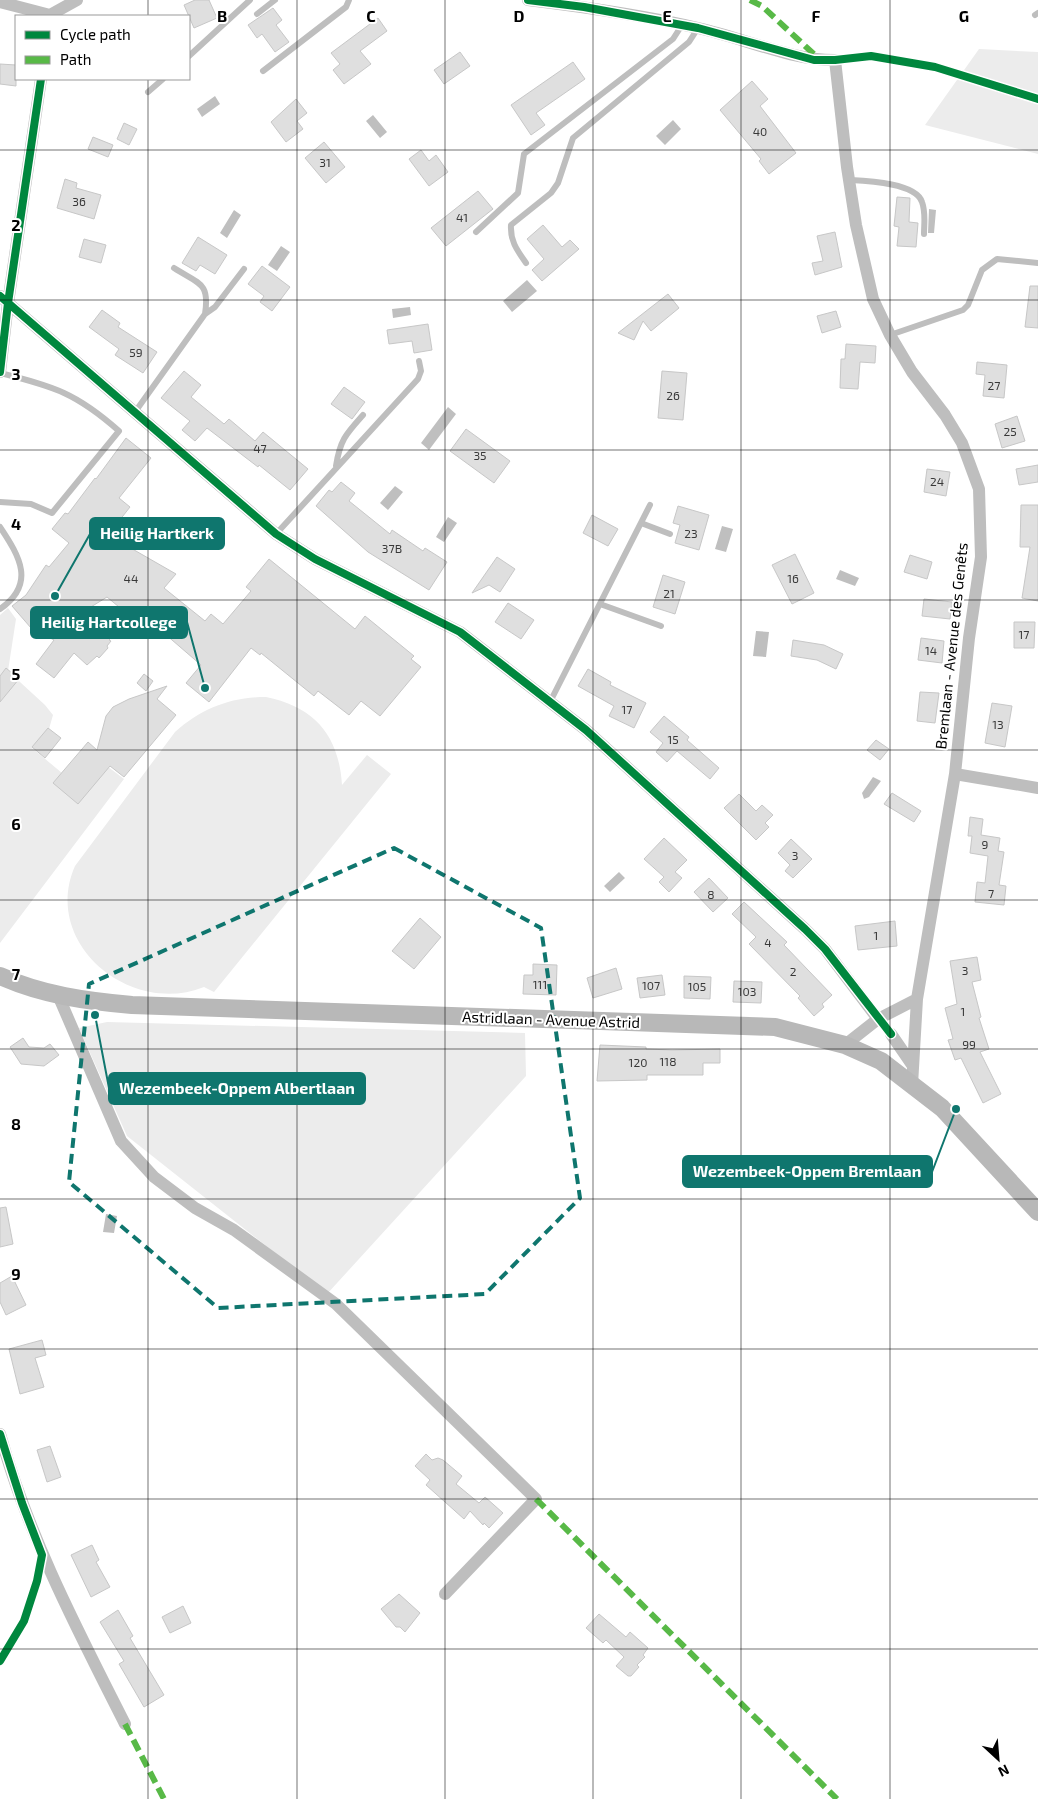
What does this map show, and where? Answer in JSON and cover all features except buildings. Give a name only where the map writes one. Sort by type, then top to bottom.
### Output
[{"type":"street","points":[[50,15],[52,0]]},
{"type":"street","points":[[52,15],[77,0]]},
{"type":"street","points":[[528,0],[698,28]]},
{"type":"street","points":[[0,2],[46,15]]},
{"type":"street","name":"Bremlaan - Avenue des Genêts","points":[[698,28],[814,60],[836,60],[849,180],[856,225],[874,299],[890,335],[912,372],[946,415],[962,443],[979,489],[981,557],[969,638],[955,774],[917,999],[912,1085]]},
{"type":"street","points":[[0,373],[4,299],[41,80]]},
{"type":"street","points":[[4,299],[276,534],[315,559],[460,632],[586,730],[805,928],[825,949],[878,1019]]},
{"type":"street","points":[[955,774],[1038,788]]},
{"type":"street","name":"Astridlaan - Avenue Astrid","points":[[0,976],[23,986],[58,995],[132,1005],[775,1027],[845,1045],[881,1061],[942,1108],[1038,1212]]},
{"type":"street","points":[[58,995],[121,1141],[154,1177],[195,1208],[234,1230],[336,1304],[536,1499],[446,1594]]},
{"type":"street","points":[[845,1045],[878,1019],[917,999]]},
{"type":"street","points":[[891,1034],[913,1066]]},
{"type":"street","points":[[0,1434],[22,1503],[53,1582],[125,1724]]},
{"type":"lane","points":[[190,55],[250,0]]},
{"type":"lane","points":[[257,14],[275,0]]},
{"type":"lane","points":[[263,70],[346,7],[349,0]]},
{"type":"lane","points":[[476,232],[518,193],[524,154],[673,39],[682,25]]},
{"type":"lane","points":[[526,263],[513,244],[510,234],[511,225],[551,193],[558,183],[573,138],[689,42],[698,28]]},
{"type":"lane","points":[[148,92],[162,80]]},
{"type":"lane","points":[[849,180],[876,182],[915,191],[922,200],[925,214],[924,234]]},
{"type":"lane","points":[[890,335],[963,310],[968,305],[982,270],[997,259],[1038,263]]},
{"type":"lane","points":[[174,268],[203,286],[208,296],[205,314]]},
{"type":"lane","points":[[135,412],[205,314],[215,307],[244,269]]},
{"type":"lane","points":[[276,534],[418,378],[421,371],[419,361]]},
{"type":"lane","points":[[0,373],[64,392],[93,408],[119,431],[52,512],[23,502],[0,502]]},
{"type":"lane","points":[[336,466],[339,447],[344,436],[363,416]]},
{"type":"lane","points":[[550,702],[650,505]]},
{"type":"lane","points":[[641,523],[670,534]]},
{"type":"lane","points":[[0,527],[17,557],[22,581],[15,597],[0,609]]},
{"type":"lane","points":[[600,604],[660,626]]},
{"type":"highlighted area","points":[[394,848],[541,928],[580,1198],[485,1294],[218,1308],[69,1182],[89,984]]},
{"type":"shaded area","points":[[979,49],[1038,52],[1038,154],[925,125]]},
{"type":"shaded area","points":[[215,96],[220,104],[202,117],[197,109]]},
{"type":"shaded area","points":[[373,115],[387,132],[380,138],[366,121]]},
{"type":"shaded area","points":[[673,120],[681,129],[665,145],[656,136]]},
{"type":"shaded area","points":[[929,209],[936,210],[934,233],[928,233]]},
{"type":"shaded area","points":[[234,210],[241,215],[227,238],[220,233]]},
{"type":"shaded area","points":[[281,246],[290,252],[277,271],[268,265]]},
{"type":"shaded area","points":[[527,280],[537,291],[512,312],[503,301]]},
{"type":"shaded area","points":[[410,307],[411,315],[393,318],[392,309]]},
{"type":"shaded area","points":[[448,407],[456,414],[429,450],[421,443]]},
{"type":"shaded area","points":[[395,486],[403,492],[388,510],[380,503]]},
{"type":"shaded area","points":[[448,517],[457,523],[444,542],[436,537]]},
{"type":"shaded area","points":[[722,526],[733,529],[726,552],[715,549]]},
{"type":"shaded area","points":[[840,570],[859,578],[855,586],[836,579]]},
{"type":"shaded area","points":[[8,608],[16,619],[8,671],[45,705],[53,715],[49,729],[32,748],[62,773],[107,766],[124,779],[0,943],[0,615]]},
{"type":"shaded area","points":[[756,631],[769,632],[766,657],[753,656]]},
{"type":"shaded area","points":[[266,697],[298,708],[311,716],[321,726],[330,738],[336,752],[342,785],[367,755],[391,774],[214,992],[204,987],[176,994],[148,992],[122,982],[99,967],[81,946],[70,922],[68,895],[75,866],[175,732],[195,717],[217,706],[240,699]]},
{"type":"shaded area","points":[[873,777],[881,781],[869,797],[864,799],[862,793]]},
{"type":"shaded area","points":[[619,872],[625,878],[610,892],[604,886]]},
{"type":"shaded area","points":[[107,1022],[525,1033],[526,1076],[327,1294],[127,1136],[79,1028]]},
{"type":"shaded area","points":[[106,1214],[117,1216],[114,1233],[103,1232]]},
{"type":"marked path","points":[[750,0],[762,6],[818,58]]},
{"type":"marked path","points":[[536,1499],[837,1799]]},
{"type":"marked path","points":[[125,1724],[164,1799]]},
{"type":"cycle path","points":[[528,0],[584,7],[698,28],[814,60],[871,56],[935,67],[1038,99]]},
{"type":"cycle path","points":[[0,372],[8,303],[41,80]]},
{"type":"cycle path","points":[[0,296],[276,534],[315,559],[460,632],[586,730],[805,929],[825,949],[891,1034]]},
{"type":"cycle path","points":[[0,1434],[22,1503],[42,1555],[37,1581],[24,1621],[0,1661]]},
{"type":"place","name":"Heilig Hartkerk","points":[[55,596]]},
{"type":"place","name":"Heilig Hartcollege","points":[[205,688]]},
{"type":"place","name":"Wezembeek-Oppem Albertlaan","points":[[95,1015]]},
{"type":"place","name":"Wezembeek-Oppem Bremlaan","points":[[956,1109]]}]
